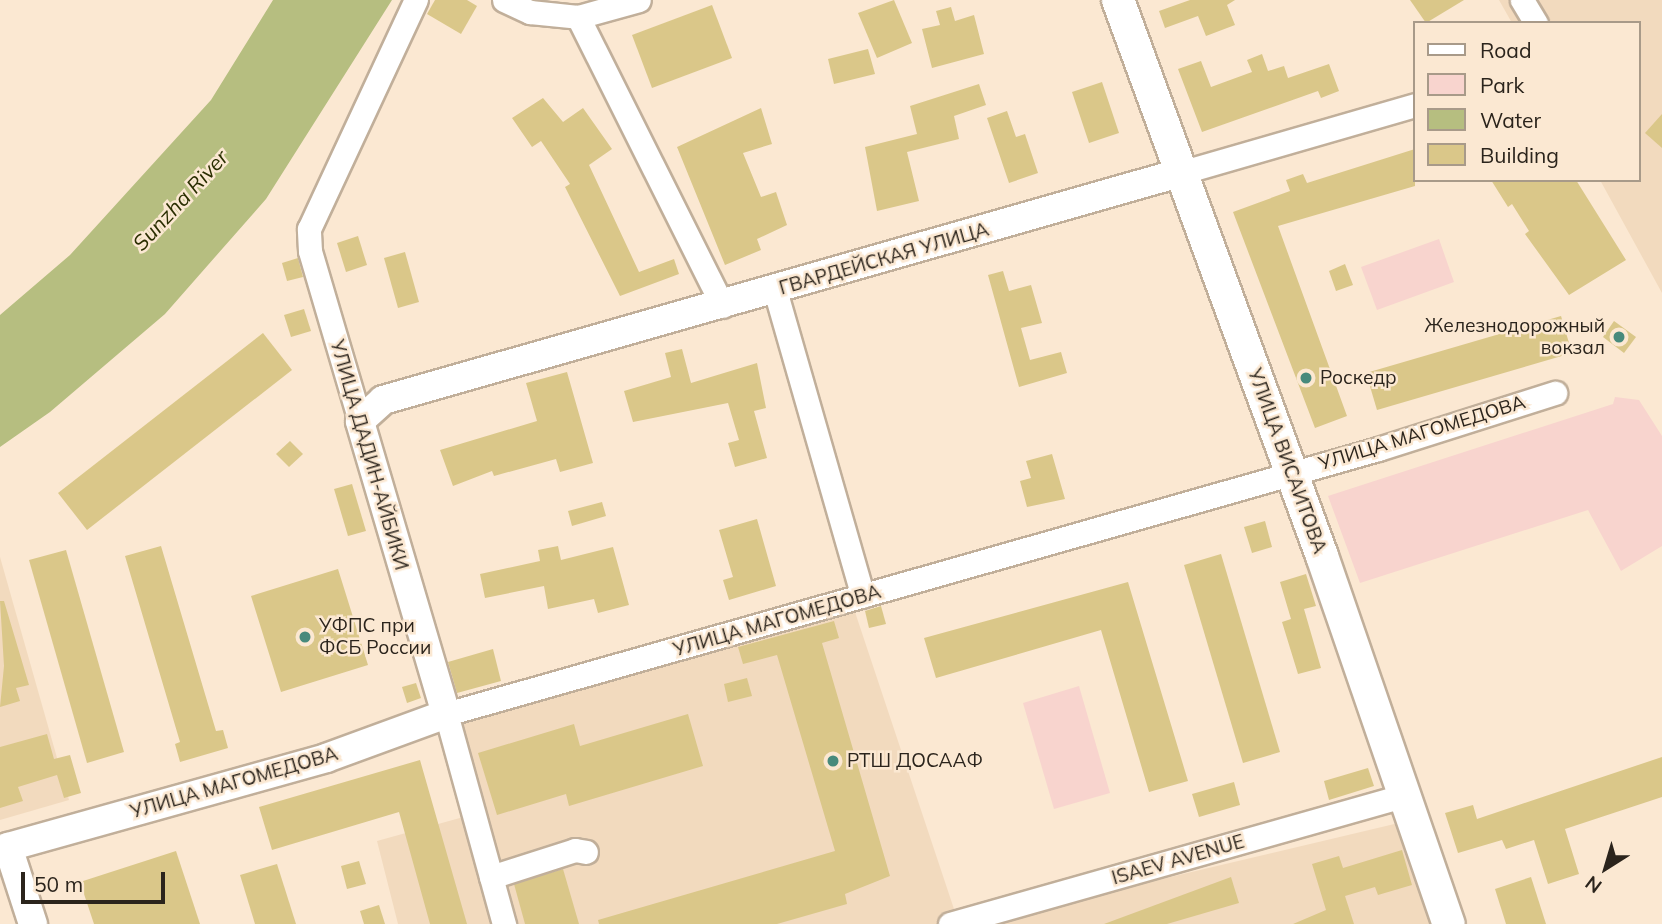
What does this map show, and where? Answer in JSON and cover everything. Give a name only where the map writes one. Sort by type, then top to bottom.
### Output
[{"type":"main road","name":"УЛИЦА ВИСАИТОВА","points":[[1118,0],[1291,471],[1449,924]]},
{"type":"street","name":"УЛИЦА ДАДИН-АЙБИКИ","points":[[416,0],[309,229],[310,251],[446,713],[504,924]]},
{"type":"street","points":[[504,0],[530,12],[578,17],[639,0]]},
{"type":"street","points":[[1522,0],[1535,21]]},
{"type":"street","points":[[578,17],[723,306]]},
{"type":"street","name":"ГВАРДЕЙСКАЯ УЛИЦА","points":[[360,421],[383,400],[414,389],[723,306],[1414,105]]},
{"type":"street","points":[[775,290],[863,596]]},
{"type":"street","name":"УЛИЦА МАГОМЕДОВА","points":[[4,848],[326,758],[446,713],[863,596],[1555,393]]},
{"type":"street","name":"ISAEV AVENUE","points":[[950,924],[1405,795]]},
{"type":"street","points":[[4,848],[33,924]]},
{"type":"street","points":[[491,877],[575,850],[586,852]]},
{"type":"shaded area","points":[[1499,0],[1662,0],[1662,293],[1601,182],[1641,182],[1641,21],[1511,21]]},
{"type":"shaded area","points":[[0,557],[69,800],[0,820]]},
{"type":"shaded area","points":[[855,612],[959,924],[398,924],[377,841],[467,816],[440,718]]},
{"type":"shaded area","points":[[1424,817],[1460,924],[972,924]]},
{"type":"green space","points":[[1439,239],[1454,282],[1377,310],[1361,267]]},
{"type":"green space","points":[[1615,397],[1639,400],[1662,436],[1662,546],[1621,571],[1588,510],[1360,583],[1328,496],[1613,404]]},
{"type":"green space","points":[[1079,686],[1110,793],[1054,809],[1023,703]]},
{"type":"water","name":"Sunzha River","points":[[273,0],[392,0],[266,199],[165,314],[50,412],[0,447],[0,315],[70,255],[211,100]]},
{"type":"building","points":[[435,0],[467,0],[477,6],[461,34],[427,14]]},
{"type":"building","points":[[894,0],[912,43],[877,58],[858,13]]},
{"type":"building","points":[[1190,0],[1235,0],[1227,5],[1235,25],[1206,36],[1198,16],[1165,28],[1159,11]]},
{"type":"building","points":[[1410,0],[1464,0],[1429,21],[1425,21]]},
{"type":"building","points":[[712,5],[732,58],[652,88],[632,35]]},
{"type":"building","points":[[951,7],[955,21],[974,15],[984,54],[932,68],[922,29],[940,25],[936,11]]},
{"type":"building","points":[[868,49],[875,74],[834,84],[828,59]]},
{"type":"building","points":[[1262,54],[1268,71],[1284,66],[1288,78],[1329,64],[1339,91],[1321,98],[1318,91],[1202,132],[1178,69],[1201,61],[1211,87],[1252,72],[1247,60]]},
{"type":"building","points":[[1102,82],[1119,133],[1089,143],[1072,92]]},
{"type":"building","points":[[979,84],[986,105],[954,116],[959,139],[907,152],[919,201],[877,211],[865,147],[917,134],[910,106]]},
{"type":"building","points":[[543,98],[563,122],[583,108],[612,149],[589,165],[639,272],[674,259],[679,274],[620,296],[565,187],[570,184],[541,141],[532,147],[512,118]]},
{"type":"building","points":[[761,108],[772,144],[743,153],[761,197],[776,192],[787,225],[757,239],[761,250],[725,265],[677,147]]},
{"type":"building","points":[[1007,111],[1016,137],[1025,134],[1038,173],[1009,183],[987,118]]},
{"type":"building","points":[[1662,114],[1662,148],[1645,133]]},
{"type":"building","points":[[1414,149],[1415,186],[1278,226],[1347,416],[1315,428],[1233,212],[1290,191],[1286,180],[1303,174],[1307,183]]},
{"type":"building","points":[[1492,182],[1577,182],[1626,260],[1569,295],[1525,234],[1529,231],[1512,204],[1508,207]]},
{"type":"building","points":[[358,236],[367,265],[346,272],[337,243]]},
{"type":"building","points":[[405,252],[419,302],[398,308],[384,258]]},
{"type":"building","points":[[298,258],[303,277],[287,281],[282,263]]},
{"type":"building","points":[[1345,264],[1353,285],[1336,291],[1329,271]]},
{"type":"building","points":[[1003,271],[1009,291],[1031,285],[1042,323],[1021,328],[1030,360],[1061,352],[1067,373],[1019,387],[988,275]]},
{"type":"building","points":[[304,309],[311,331],[291,337],[284,315]]},
{"type":"building","points":[[1561,316],[1572,353],[1377,410],[1366,373]]},
{"type":"building","name":"Железнодорожный вокзал","points":[[1614,321],[1636,337],[1624,353],[1603,337]]},
{"type":"building","points":[[263,333],[292,370],[87,530],[58,493]]},
{"type":"building","points":[[682,349],[691,383],[757,363],[766,408],[754,411],[767,458],[735,467],[728,443],[739,440],[728,403],[633,422],[624,391],[671,377],[665,353]]},
{"type":"building","points":[[567,372],[593,463],[560,472],[556,459],[494,476],[492,471],[453,486],[440,450],[537,421],[526,383]]},
{"type":"building","points":[[290,441],[303,454],[289,467],[276,454]]},
{"type":"building","points":[[1052,454],[1065,499],[1027,507],[1020,481],[1031,478],[1026,461]]},
{"type":"building","points":[[352,484],[366,531],[348,536],[334,489]]},
{"type":"building","points":[[602,502],[606,516],[572,526],[568,511]]},
{"type":"building","points":[[757,519],[776,586],[729,600],[723,580],[733,577],[719,530]]},
{"type":"building","points":[[1265,521],[1272,547],[1252,553],[1244,527]]},
{"type":"building","points":[[161,546],[216,731],[223,730],[228,748],[180,762],[175,744],[180,742],[125,556]]},
{"type":"building","points":[[558,546],[561,560],[613,547],[629,605],[598,613],[594,599],[548,609],[544,586],[485,598],[480,574],[540,561],[538,550]]},
{"type":"building","points":[[66,550],[124,752],[87,763],[29,560]]},
{"type":"building","points":[[1221,554],[1280,752],[1243,763],[1184,565]]},
{"type":"building","points":[[338,569],[368,665],[281,692],[251,596]]},
{"type":"building","points":[[1306,574],[1316,606],[1304,609],[1321,668],[1298,674],[1282,622],[1291,619],[1280,582]]},
{"type":"building","points":[[1128,582],[1188,781],[1149,792],[1101,630],[936,678],[924,638]]},
{"type":"building","points":[[0,601],[4,601],[29,685],[16,688],[20,701],[0,707],[4,666]]},
{"type":"building","points":[[881,606],[886,624],[869,628],[865,611]]},
{"type":"building","name":"РТШ ДОСААФ","points":[[834,621],[839,638],[822,643],[890,876],[845,894],[847,904],[777,924],[599,924],[598,920],[835,851],[777,655],[743,664],[738,647]]},
{"type":"building","points":[[493,649],[501,681],[457,693],[448,662]]},
{"type":"building","points":[[747,678],[752,696],[728,702],[724,684]]},
{"type":"building","points":[[416,683],[421,698],[407,703],[402,687]]},
{"type":"building","points":[[688,714],[703,766],[569,806],[566,794],[497,815],[478,753],[574,724],[580,746]]},
{"type":"building","points":[[47,734],[54,759],[70,755],[81,793],[64,798],[57,775],[18,787],[23,801],[0,808],[0,747]]},
{"type":"building","points":[[1662,757],[1662,797],[1565,829],[1579,874],[1548,884],[1534,840],[1506,849],[1502,840],[1458,853],[1445,813],[1473,805],[1477,819]]},
{"type":"building","points":[[420,760],[467,924],[430,924],[399,812],[272,850],[259,807]]},
{"type":"building","points":[[1368,768],[1374,786],[1329,800],[1324,781]]},
{"type":"building","points":[[1234,782],[1240,805],[1199,817],[1192,794]]},
{"type":"building","points":[[1402,850],[1412,885],[1378,895],[1375,887],[1345,896],[1354,924],[1293,924],[1326,910],[1312,864],[1339,856],[1343,868]]},
{"type":"building","points":[[176,851],[200,924],[94,924],[80,882]]},
{"type":"building","points":[[359,861],[366,884],[347,889],[341,866]]},
{"type":"building","points":[[277,864],[296,924],[255,924],[240,875]]},
{"type":"building","points":[[563,869],[579,924],[525,924],[514,884]]},
{"type":"building","points":[[1231,877],[1239,903],[1167,924],[1104,924]]},
{"type":"building","points":[[1531,877],[1546,924],[1506,924],[1495,889]]},
{"type":"building","points":[[379,905],[385,924],[364,924],[360,911]]},
{"type":"place","name":"Железнодорожный вокзал","points":[[1619,337]]},
{"type":"place","name":"Роскедр","points":[[1306,378]]},
{"type":"place","name":"УФПС при ФСБ России","points":[[305,637]]},
{"type":"place","name":"РТШ ДОСААФ","points":[[833,761]]}]
